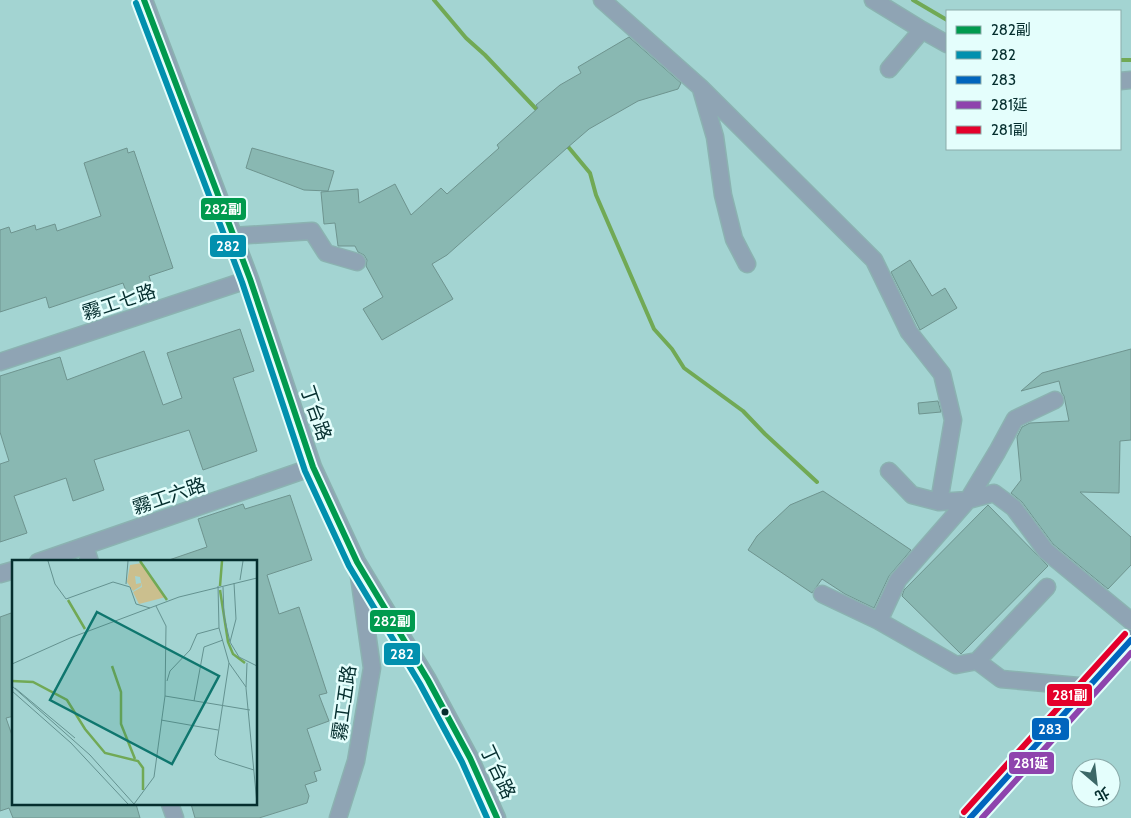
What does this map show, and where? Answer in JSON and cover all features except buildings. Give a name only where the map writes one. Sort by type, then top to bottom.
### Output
[{"type":"main road","points":[[970,818],[1131,640]]},
{"type":"street","name":"丁台路","points":[[144,0],[250,279],[313,467],[356,562],[428,680],[470,758],[497,818]]},
{"type":"street","points":[[602,0],[700,87],[874,260],[909,332],[942,374],[953,420],[939,502]]},
{"type":"street","points":[[873,0],[946,43]]},
{"type":"street","points":[[889,69],[922,30]]},
{"type":"street","points":[[700,87],[715,137],[723,195],[734,239],[747,264]]},
{"type":"street","points":[[233,236],[312,232],[326,253],[357,262]]},
{"type":"street","name":"霧工七路","points":[[0,362],[250,279]]},
{"type":"street","points":[[879,621],[898,580],[968,500],[1015,419],[1054,400]]},
{"type":"street","name":"霧工六路","points":[[50,560],[88,554],[313,467]]},
{"type":"street","points":[[889,472],[912,495],[939,502],[968,500],[994,493],[1014,508],[1046,551],[1131,621]]},
{"type":"street","name":"霧工五路","points":[[338,818],[356,761],[372,668],[356,562]]},
{"type":"street","points":[[822,594],[879,621],[956,666],[977,661],[1047,587]]},
{"type":"street","points":[[977,661],[1001,679],[1089,687]]},
{"type":"street","points":[[171,806],[175,818]]},
{"type":"waterway","points":[[434,0],[466,38],[485,55],[540,113]]},
{"type":"waterway","points":[[913,0],[946,19]]},
{"type":"waterway","points":[[1121,60],[1131,60]]},
{"type":"waterway","points":[[565,143],[590,173],[596,195],[654,329],[672,349],[684,368],[743,411],[817,482]]},
{"type":"transit line","name":"282副","points":[[144,0],[250,279],[313,467],[357,562],[428,680],[470,758],[497,818]]},
{"type":"transit line","name":"282","points":[[136,3],[242,282],[305,471],[349,566],[420,684],[462,762],[487,818]]},
{"type":"transit line","name":"281副","points":[[964,812],[1125,634]]},
{"type":"transit line","name":"283","points":[[970,818],[1131,640]]},
{"type":"transit line","name":"281延","points":[[982,818],[1131,653]]}]
